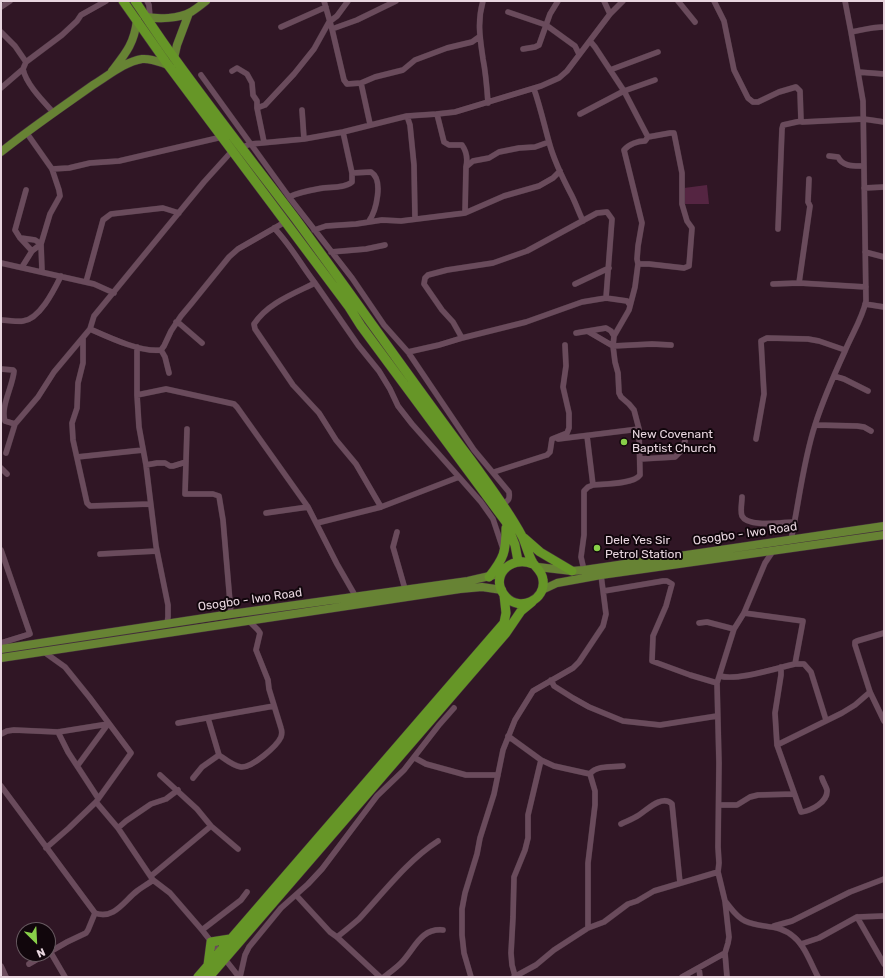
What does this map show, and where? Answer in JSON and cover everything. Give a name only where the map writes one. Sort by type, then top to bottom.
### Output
[{"type":"highway","points":[[124,1],[144,18]]},
{"type":"highway","points":[[135,1],[171,61],[232,151],[349,307],[365,323],[417,389],[503,504],[523,538],[535,565],[543,578],[542,590],[534,600],[521,611],[506,633],[222,956],[208,966],[198,977]]},
{"type":"highway","points":[[171,61],[319,244],[365,323],[506,522],[515,545],[518,561]]},
{"type":"highway","points":[[489,577],[500,563],[504,554],[506,542],[506,522]]},
{"type":"highway","points":[[523,538],[540,552],[572,571]]},
{"type":"highway","points":[[534,600],[522,604],[515,603],[509,600],[500,585],[502,571],[509,565],[518,561],[527,561],[535,565]]},
{"type":"highway","points":[[209,977],[222,956],[230,939],[504,623],[506,613],[503,592]]},
{"type":"highway","points":[[208,966],[211,942],[230,939]]},
{"type":"main road","points":[[111,73],[130,46],[144,18],[163,18],[189,13],[206,1]]},
{"type":"main road","points":[[1,152],[53,112],[111,73],[142,59],[171,61],[189,13]]},
{"type":"main road","name":"Osogbo - Iwo Road","points":[[535,565],[572,571],[584,570],[884,526]]},
{"type":"main road","name":"Osogbo - Iwo Road","points":[[542,590],[557,583],[601,575],[884,535]]},
{"type":"main road","name":"Osogbo - Iwo Road","points":[[1,649],[489,577],[502,571]]},
{"type":"main road","name":"Osogbo - Iwo Road","points":[[1,658],[460,589],[482,588],[503,592]]},
{"type":"street","points":[[1,7],[10,1]]},
{"type":"street","points":[[53,112],[24,72],[26,62],[62,35],[77,21],[81,15],[106,1]]},
{"type":"street","points":[[144,18],[149,5],[146,1]]},
{"type":"street","points":[[324,1],[344,80],[347,84],[361,83],[375,77],[403,70],[415,60],[447,48],[472,42],[479,37]]},
{"type":"street","points":[[257,108],[265,105],[294,74],[314,49],[329,22],[337,16],[348,1]]},
{"type":"street","points":[[332,29],[357,20],[396,1]]},
{"type":"street","points":[[483,1],[479,14],[479,37],[488,103]]},
{"type":"street","points":[[523,49],[536,47],[539,45],[550,14],[558,1]]},
{"type":"street","points":[[604,1],[610,14]]},
{"type":"street","points":[[242,147],[264,142],[304,139],[343,132],[370,124],[407,116],[455,112],[552,82],[567,71],[610,14],[623,1]]},
{"type":"street","points":[[678,1],[695,22]]},
{"type":"street","points":[[714,1],[724,21],[734,70],[748,98],[753,102],[758,102],[779,92],[796,87],[800,91],[801,121]]},
{"type":"street","points":[[791,540],[807,457],[815,425],[845,350],[856,329],[865,304],[863,101],[845,1]]},
{"type":"street","points":[[281,27],[326,7]]},
{"type":"street","points":[[508,12],[546,26],[575,46],[579,54]]},
{"type":"street","points":[[851,32],[875,27],[884,27]]},
{"type":"street","points":[[1,32],[15,46],[26,62]]},
{"type":"street","points":[[472,42],[477,44],[481,49]]},
{"type":"street","points":[[590,42],[595,47],[624,91],[648,137]]},
{"type":"street","points":[[610,70],[658,52]]},
{"type":"street","points":[[232,71],[238,68],[247,74],[252,83],[253,95],[256,101],[264,142]]},
{"type":"street","points":[[1,88],[18,74],[24,72]]},
{"type":"street","points":[[858,72],[884,74]]},
{"type":"street","points":[[201,75],[288,197],[314,230],[319,244],[331,252],[352,278],[384,325],[408,352],[474,450],[510,492],[510,498],[503,504]]},
{"type":"street","points":[[580,114],[624,91],[655,80]]},
{"type":"street","points":[[361,83],[370,124]]},
{"type":"street","points":[[534,88],[549,142],[560,171],[584,221]]},
{"type":"street","points":[[302,110],[304,139]]},
{"type":"street","points":[[437,114],[444,142],[449,145],[462,145],[467,156],[465,213]]},
{"type":"street","points":[[407,116],[410,125],[414,165],[415,219]]},
{"type":"street","points":[[778,229],[783,125],[801,121],[864,119],[884,122]]},
{"type":"street","points":[[26,132],[52,168],[60,196],[50,214],[41,244],[42,271]]},
{"type":"street","points":[[288,197],[294,194],[350,184],[352,182],[352,173],[343,132]]},
{"type":"street","points":[[584,570],[581,557],[584,536],[584,491],[593,485],[632,481],[640,475],[639,429],[634,410],[619,393],[618,373],[613,346],[614,336],[635,287],[638,264],[637,259],[642,230],[641,214],[636,200],[624,150],[626,147],[637,142],[645,141],[648,137],[670,133],[674,134],[682,173],[682,204],[687,221],[692,228],[689,266],[684,268],[638,264]]},
{"type":"street","points":[[52,168],[70,168],[90,163],[119,161],[222,137]]},
{"type":"street","points":[[466,167],[473,161],[489,158],[500,152],[519,148],[536,147],[549,142]]},
{"type":"street","points":[[6,453],[15,424],[38,397],[54,372],[90,329],[94,316],[232,151]]},
{"type":"street","points":[[829,156],[838,158],[848,166],[863,166]]},
{"type":"street","points":[[314,230],[326,226],[356,224],[369,221],[401,221],[465,213],[504,196],[539,186],[553,178],[560,171]]},
{"type":"street","points":[[352,173],[371,172],[375,176],[378,188],[376,208],[369,221]]},
{"type":"street","points":[[799,283],[810,206],[808,202],[809,179]]},
{"type":"street","points":[[864,188],[884,187]]},
{"type":"street","points":[[26,190],[15,227],[20,238],[32,251]]},
{"type":"street","points":[[86,282],[103,220],[111,214],[163,208],[179,213]]},
{"type":"street","points":[[462,338],[453,322],[442,310],[424,284],[425,278],[428,275],[447,270],[493,263],[511,258],[528,251],[597,213],[607,212],[612,220],[606,298]]},
{"type":"street","points":[[161,350],[176,322],[229,257],[238,248],[285,222]]},
{"type":"street","points":[[274,228],[283,237],[303,268],[315,282],[358,345],[379,371],[398,406],[481,502],[493,519],[504,554]]},
{"type":"street","points":[[20,238],[35,240],[41,244]]},
{"type":"street","points":[[22,267],[32,251],[41,244]]},
{"type":"street","points":[[331,252],[366,249],[385,245]]},
{"type":"street","points":[[865,252],[884,257]]},
{"type":"street","points":[[1,263],[42,271],[94,284],[114,293]]},
{"type":"street","points":[[575,284],[608,268]]},
{"type":"street","points":[[1,320],[23,321],[32,317],[48,302],[61,276]]},
{"type":"street","points":[[315,282],[268,308],[254,324],[255,329],[293,385],[319,413],[336,440],[356,464],[381,507]]},
{"type":"street","points":[[773,284],[799,283],[866,287]]},
{"type":"street","points":[[408,352],[526,322],[582,302],[606,298],[628,305]]},
{"type":"street","points":[[865,304],[884,307]]},
{"type":"street","points":[[176,322],[202,343]]},
{"type":"street","points":[[576,333],[606,328],[611,331],[614,336]]},
{"type":"street","points":[[90,329],[138,347],[161,350]]},
{"type":"street","points":[[589,332],[613,346],[652,344],[670,345]]},
{"type":"street","points":[[83,338],[77,408],[72,423],[76,457],[88,505],[150,504]]},
{"type":"street","points":[[756,439],[764,394],[761,341],[767,338],[808,339],[819,341],[845,350]]},
{"type":"street","points":[[552,439],[567,433],[569,428],[569,413],[563,387],[566,366],[565,344]]},
{"type":"street","points":[[138,347],[137,395],[139,427],[146,465],[156,551],[168,605],[167,624]]},
{"type":"street","points":[[161,350],[169,373]]},
{"type":"street","points":[[1,369],[14,371],[13,380],[5,405],[4,417],[5,421],[15,424]]},
{"type":"street","points":[[834,376],[844,379],[868,391]]},
{"type":"street","points":[[417,389],[428,381]]},
{"type":"street","points":[[137,395],[166,389],[234,404],[308,507],[337,564],[356,597]]},
{"type":"street","points":[[815,425],[857,426],[864,427],[871,431]]},
{"type":"street","points":[[187,429],[185,494],[213,494],[219,496],[223,520],[231,614]]},
{"type":"street","points":[[552,439],[639,429]]},
{"type":"street","points":[[587,436],[593,485]]},
{"type":"street","points":[[494,472],[547,455],[550,452],[552,439]]},
{"type":"street","points":[[640,459],[675,457],[681,451],[685,441]]},
{"type":"street","points":[[76,457],[143,450]]},
{"type":"street","points":[[146,465],[165,463],[170,466],[174,466],[186,462]]},
{"type":"street","points":[[1,468],[7,474]]},
{"type":"street","points":[[317,523],[381,507],[459,477]]},
{"type":"street","points":[[742,497],[741,514],[747,521],[766,524],[795,522]]},
{"type":"street","points":[[266,513],[308,507]]},
{"type":"street","points":[[397,532],[393,547],[405,589]]},
{"type":"street","points":[[1,550],[30,634],[1,643]]},
{"type":"street","points":[[100,554],[156,551]]},
{"type":"street","points":[[727,977],[725,953],[729,937],[725,901],[718,872],[719,763],[717,683],[734,629],[744,613],[765,563],[773,551]]},
{"type":"street","points":[[471,977],[464,953],[462,909],[480,838],[492,800],[503,750],[515,720],[532,690],[573,668],[603,626],[606,614],[601,575]]},
{"type":"street","points":[[604,591],[663,581],[670,582],[673,587],[653,636],[652,661],[717,683]]},
{"type":"street","points":[[744,613],[803,621],[795,664]]},
{"type":"street","points":[[208,718],[219,755],[232,764],[241,767],[248,766],[269,751],[277,743],[282,733],[269,689],[268,680],[256,650],[260,633],[249,621]]},
{"type":"street","points":[[699,623],[707,622],[734,629]]},
{"type":"street","points":[[884,633],[870,636],[855,642],[870,692],[884,721]]},
{"type":"street","points":[[44,652],[65,667],[131,753],[97,800],[46,848]]},
{"type":"street","points":[[720,676],[739,676],[795,664],[804,664],[811,672],[826,720]]},
{"type":"street","points":[[781,667],[782,676],[775,713],[777,745],[799,810],[801,812],[808,810],[824,799],[827,789],[822,778]]},
{"type":"street","points":[[551,680],[554,686],[573,698],[589,707],[623,721],[660,725],[717,716]]},
{"type":"street","points":[[777,745],[849,709],[870,692]]},
{"type":"street","points":[[178,723],[274,706]]},
{"type":"street","points":[[239,977],[249,946],[281,908],[322,869],[377,796],[415,758],[439,725],[454,708]]},
{"type":"street","points":[[1,734],[14,730],[58,732],[108,724]]},
{"type":"street","points":[[78,765],[108,724]]},
{"type":"street","points":[[58,732],[61,740],[78,765],[97,800],[152,878],[170,893],[202,930],[239,977]]},
{"type":"street","points":[[508,736],[541,760],[554,766],[590,774]]},
{"type":"street","points":[[193,778],[202,767],[219,755]]},
{"type":"street","points":[[415,758],[433,766],[466,775],[486,775],[497,778]]},
{"type":"street","points":[[541,760],[528,815],[528,838],[525,850],[514,876],[510,953],[514,977],[523,976],[588,928],[604,922],[628,904],[636,902],[654,891],[718,872]]},
{"type":"street","points":[[590,774],[594,770],[623,766]]},
{"type":"street","points":[[588,928],[588,863],[595,805],[595,791],[590,774]]},
{"type":"street","points":[[160,775],[178,790],[211,826],[238,849]]},
{"type":"street","points":[[1,786],[95,913],[101,915],[114,911],[211,826]]},
{"type":"street","points":[[118,828],[151,804],[166,799],[178,790]]},
{"type":"street","points":[[718,805],[737,806],[750,797],[758,795],[794,794]]},
{"type":"street","points":[[621,824],[663,801],[670,802],[672,804],[680,883]]},
{"type":"street","points":[[338,937],[357,920],[399,874],[425,849],[438,841]]},
{"type":"street","points":[[774,926],[792,921],[850,892],[884,879]]},
{"type":"street","points":[[202,930],[240,900],[247,892]]},
{"type":"street","points":[[296,895],[330,932],[338,937],[380,977]]},
{"type":"street","points":[[725,901],[736,915],[744,921],[754,924],[774,926],[794,937],[801,944],[818,977]]},
{"type":"street","points":[[56,950],[67,942],[86,933],[95,913]]},
{"type":"street","points":[[801,944],[819,938],[857,917],[884,916]]},
{"type":"street","points":[[857,917],[884,964]]},
{"type":"street","points":[[384,977],[401,964],[421,937],[434,929],[443,930]]},
{"type":"street","points":[[682,977],[725,953]]},
{"type":"street","points":[[29,964],[33,962]]},
{"type":"street","points":[[56,962],[65,977]]},
{"type":"street","points":[[1,966],[6,977]]},
{"type":"street","points":[[698,968],[700,977]]},
{"type":"shaded area","points":[[707,185],[709,204],[685,204],[684,188]]},
{"type":"place","name":"New Covenant Baptist Church","points":[[624,442]]},
{"type":"place","name":"Dele Yes Sir Petrol Station","points":[[597,548]]}]
